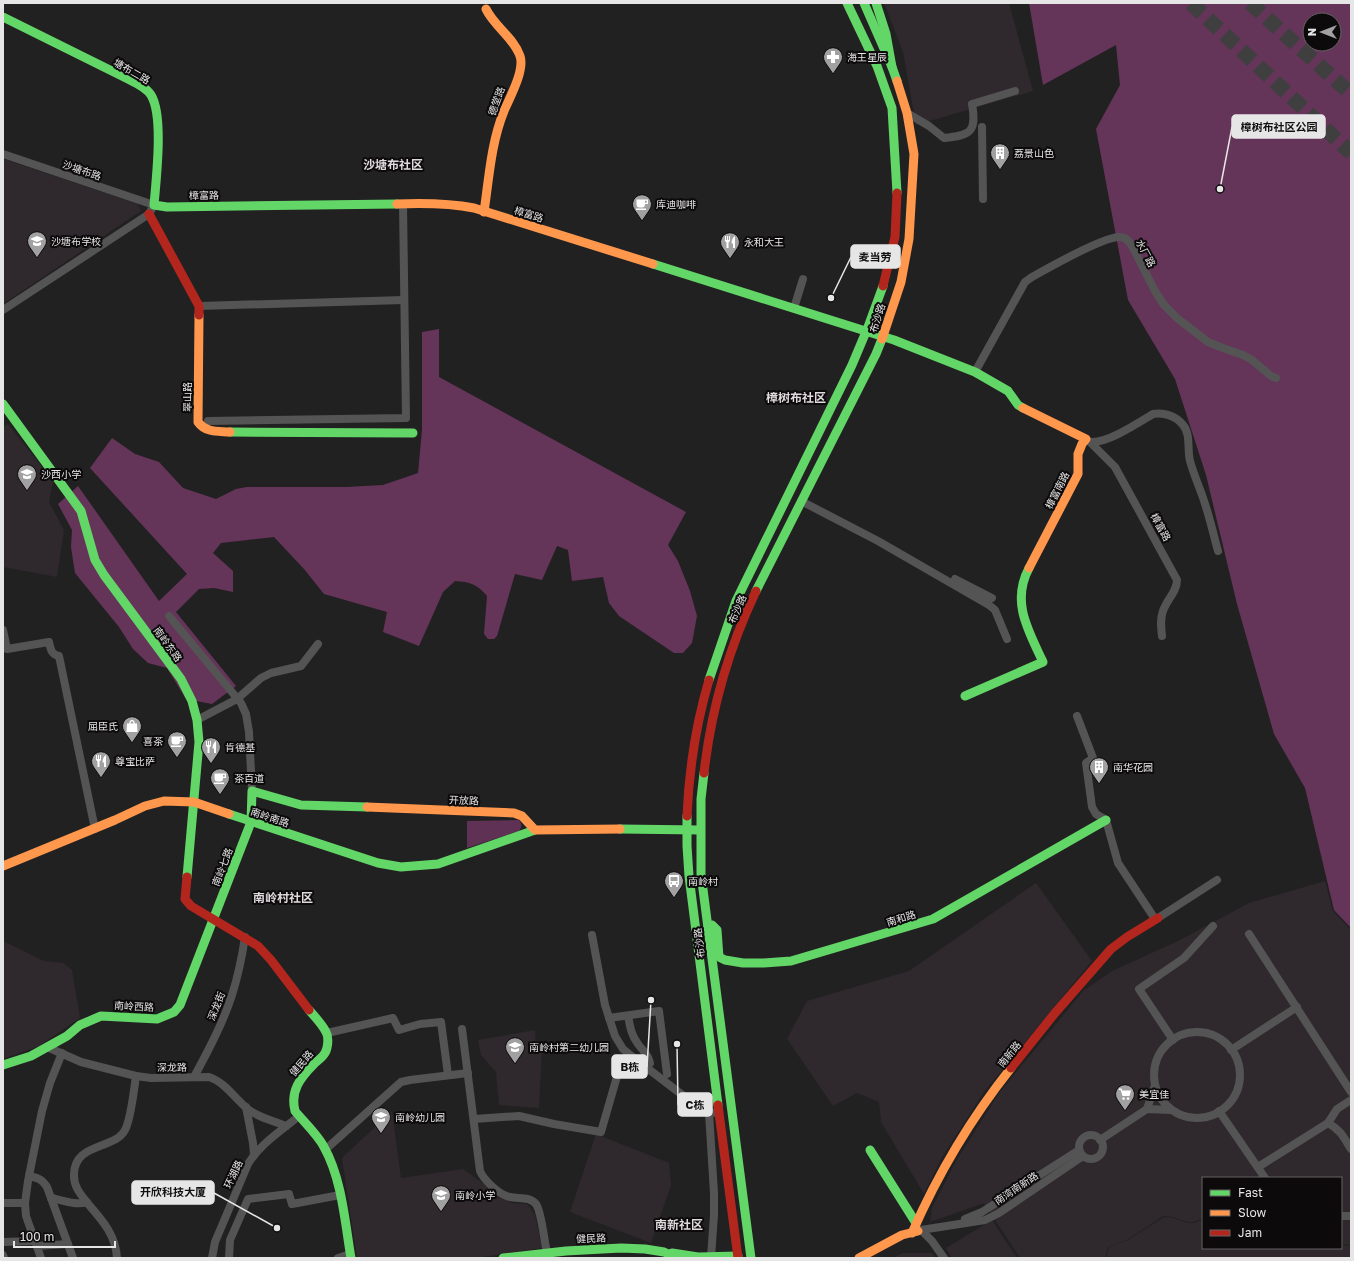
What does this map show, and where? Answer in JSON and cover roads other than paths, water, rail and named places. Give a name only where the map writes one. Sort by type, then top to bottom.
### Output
[{"type":"main road","name":"布沙路","points":[[738,1257],[689,876],[686,830],[688,797],[699,718],[722,639],[736,601],[852,365],[867,331],[886,280],[895,237],[897,195],[892,108],[877,66],[847,3]]},
{"type":"main road","name":"布沙路","points":[[751,1258],[702,874],[700,830],[701,799],[705,762],[712,721],[722,680],[734,645],[748,608],[876,355],[900,282],[909,240],[914,154],[908,113],[892,67],[864,3]]},
{"type":"main road","points":[[876,3],[885,25],[892,67]]},
{"type":"main road","name":"德堂路","points":[[484,212],[499,125],[521,62],[515,48],[493,21],[486,9]]},
{"type":"main road","name":"塘布二路","points":[[3,17],[129,80],[140,86],[151,96],[156,110],[157,131],[157,168],[154,205]]},
{"type":"main road","name":"樟富路","points":[[154,205],[167,207],[403,204],[459,205],[883,336]]},
{"type":"main road","name":"翠山路","points":[[149,214],[198,306],[198,422],[202,428],[211,431],[233,432],[413,433]]},
{"type":"main road","points":[[886,280],[900,282]]},
{"type":"main road","points":[[883,336],[976,372],[1008,391],[1018,405],[1088,441]]},
{"type":"main road","name":"南岭东路","points":[[3,404],[81,511],[95,560],[104,575],[181,680],[192,701],[197,720],[199,742],[185,899],[191,906],[213,919]]},
{"type":"main road","name":"樟富南路","points":[[966,696],[1043,662],[1025,621],[1022,608],[1022,587],[1027,572],[1078,474],[1078,454],[1082,444],[1088,441]]},
{"type":"main road","points":[[251,822],[252,791]]},
{"type":"main road","name":"开放路","points":[[252,791],[301,805],[514,814],[522,816],[535,830]]},
{"type":"main road","name":"南岭南路","points":[[3,866],[95,829],[145,806],[164,801],[194,802],[378,863],[402,867],[438,864],[535,830]]},
{"type":"main road","name":"南和路","points":[[708,926],[712,925],[715,927],[719,957],[723,961],[768,963],[791,962],[933,920],[1106,820]]},
{"type":"main road","name":"南岭七路","points":[[213,919],[251,822]]},
{"type":"main road","points":[[535,830],[700,830]]},
{"type":"main road","name":"南新路","points":[[919,1226],[924,1205],[961,1139],[994,1089],[1055,1013],[1111,949],[1157,918]]},
{"type":"main road","points":[[213,919],[258,946],[271,960],[327,1033]]},
{"type":"main road","name":"南岭西路","points":[[3,1065],[31,1056],[67,1036],[80,1025],[101,1016],[157,1019],[174,1012],[180,1005],[213,919]]},
{"type":"main road","name":"健民路","points":[[327,1033],[328,1041],[325,1053],[306,1072],[297,1084],[293,1096],[293,1105],[295,1111],[326,1149],[333,1167],[340,1195],[351,1256]]},
{"type":"main road","points":[[870,1150],[919,1226]]},
{"type":"main road","name":"南湾南新路","points":[[859,1258],[902,1235],[912,1233],[919,1226]]},
{"type":"main road","name":"健民路","points":[[503,1258],[526,1257],[572,1249],[618,1248],[645,1248],[675,1256],[738,1257]]},
{"type":"street","points":[[908,113],[929,126],[944,138],[961,136],[967,133],[974,125],[972,104],[1015,91]]},
{"type":"street","points":[[982,127],[983,200]]},
{"type":"street","name":"沙塘布路","points":[[3,154],[154,205]]},
{"type":"street","points":[[208,421],[406,418],[403,204]]},
{"type":"street","points":[[3,310],[149,214],[154,205]]},
{"type":"street","name":"水厂路","points":[[976,372],[1025,282],[1084,250],[1107,240],[1121,237],[1127,239],[1132,246],[1155,292],[1164,305],[1177,318],[1208,342],[1252,360],[1276,378]]},
{"type":"street","points":[[794,308],[802,279]]},
{"type":"street","points":[[198,306],[404,300]]},
{"type":"street","points":[[1088,441],[1098,442],[1107,439],[1153,414],[1159,413],[1166,414],[1174,418],[1184,426],[1188,436],[1190,461],[1203,496],[1218,551]]},
{"type":"street","name":"樟富路","points":[[1088,441],[1116,467],[1177,580],[1177,587],[1163,610],[1160,623],[1162,636]]},
{"type":"street","points":[[802,499],[992,598]]},
{"type":"street","points":[[802,499],[989,605],[995,610],[1008,639]]},
{"type":"street","points":[[169,616],[238,699],[246,714],[249,732],[252,791]]},
{"type":"street","points":[[3,630],[7,649],[49,642],[51,652],[54,655],[59,656],[95,829]]},
{"type":"street","points":[[197,720],[238,699],[261,678],[271,673],[301,666],[318,644]]},
{"type":"street","points":[[1077,716],[1093,758],[1086,762],[1092,808],[1096,814],[1106,820],[1118,863],[1157,918],[1218,880]]},
{"type":"street","points":[[1173,1040],[1139,989],[1184,958],[1213,926]]},
{"type":"street","points":[[1249,934],[1297,1006],[1351,1092]]},
{"type":"street","points":[[592,935],[605,1005],[615,1036],[623,1049],[702,1110],[709,1113],[719,1112]]},
{"type":"street","name":"深龙街","points":[[194,1077],[214,1037],[231,996],[241,960],[245,937]]},
{"type":"street","points":[[1231,1050],[1297,1006]]},
{"type":"street","points":[[609,1018],[659,1011],[663,1025],[668,1064],[667,1074]]},
{"type":"street","points":[[628,1016],[630,1029],[640,1041],[650,1063]]},
{"type":"street","points":[[327,1033],[393,1018],[399,1030],[420,1024],[441,1022],[448,1075]]},
{"type":"street","points":[[462,1029],[480,1171],[484,1179],[503,1195],[532,1200],[536,1204],[547,1253]]},
{"type":"street","points":[[1194,1032],[1208,1034],[1222,1040],[1231,1050],[1238,1064],[1238,1085],[1233,1098],[1219,1111],[1207,1117],[1198,1118],[1184,1116],[1172,1110],[1161,1099],[1155,1085],[1154,1074],[1156,1061],[1163,1049],[1173,1040],[1194,1032]]},
{"type":"street","name":"深龙路","points":[[47,1047],[81,1062],[136,1076],[152,1078],[209,1077],[215,1079],[251,1112],[286,1126]]},
{"type":"street","points":[[41,1258],[26,1216],[25,1203],[42,1111],[50,1083],[62,1053]]},
{"type":"street","points":[[474,1119],[518,1116],[602,1132],[618,1073],[634,1058]]},
{"type":"street","points":[[326,1149],[401,1082],[468,1073]]},
{"type":"street","points":[[117,1258],[116,1246],[111,1233],[81,1195],[75,1184],[74,1172],[79,1158],[86,1152],[120,1137],[126,1130],[136,1076]]},
{"type":"street","points":[[1147,1109],[1155,1085]]},
{"type":"street","points":[[1258,1167],[1328,1123],[1337,1108],[1351,1100]]},
{"type":"street","points":[[246,1108],[254,1155]]},
{"type":"street","points":[[1100,1140],[1147,1109],[1172,1110]]},
{"type":"street","points":[[1219,1111],[1264,1177]]},
{"type":"street","points":[[709,1113],[714,1193],[711,1257]]},
{"type":"street","name":"环湖路","points":[[212,1258],[217,1236],[248,1164],[254,1155],[266,1143],[299,1116]]},
{"type":"street","points":[[1328,1123],[1340,1132],[1351,1149]]},
{"type":"street","points":[[1091,1135],[1098,1137],[1103,1148],[1097,1158],[1090,1159],[1081,1153],[1079,1143],[1085,1137],[1091,1135]]},
{"type":"street","name":"南湾南新路","points":[[919,1226],[957,1223],[982,1212],[1081,1153]]},
{"type":"street","points":[[29,1176],[43,1180],[73,1258]]},
{"type":"street","points":[[229,1258],[230,1240],[248,1199],[289,1194],[292,1204],[340,1195]]},
{"type":"street","points":[[51,1198],[82,1204],[87,1202]]},
{"type":"street","points":[[3,1203],[25,1203]]},
{"type":"street","points":[[919,1226],[944,1258]]},
{"type":"street","points":[[3,1242],[68,1244]]},
{"type":"street","points":[[338,1258],[351,1256]]},
{"type":"tunnel","points":[[1191,3],[1351,153]]},
{"type":"tunnel","points":[[1250,3],[1351,94]]},
{"type":"place","name":"海王星辰","points":[[833,74]]},
{"type":"place","name":"荔景山色","points":[[1000,170]]},
{"type":"place","name":"樟树布社区公园","points":[[1220,189]]},
{"type":"place","name":"库迪咖啡","points":[[642,221]]},
{"type":"place","name":"沙塘布学校","points":[[37,258]]},
{"type":"place","name":"永和大王","points":[[730,259]]},
{"type":"place","name":"麦当劳","points":[[831,298]]},
{"type":"place","name":"沙西小学","points":[[27,491]]},
{"type":"place","name":"屈臣氏","points":[[132,743]]},
{"type":"place","name":"喜茶","points":[[177,758]]},
{"type":"place","name":"肯德基","points":[[211,764]]},
{"type":"place","name":"尊宝比萨","points":[[101,778]]},
{"type":"place","name":"南华花园","points":[[1099,784]]},
{"type":"place","name":"茶百道","points":[[220,795]]},
{"type":"place","name":"南岭村","points":[[674,898]]},
{"type":"place","name":"B栋","points":[[651,1000]]},
{"type":"place","name":"C栋","points":[[677,1044]]},
{"type":"place","name":"南岭村第二幼儿园","points":[[515,1064]]},
{"type":"place","name":"美宜佳","points":[[1125,1111]]},
{"type":"place","name":"南岭幼儿园","points":[[381,1134]]},
{"type":"place","name":"南岭小学","points":[[441,1212]]},
{"type":"place","name":"开欣科技大厦","points":[[277,1228]]},
{"type":"district","name":"沙塘布社区","points":[[393,164]]},
{"type":"district","name":"樟树布社区","points":[[796,397]]},
{"type":"district","name":"南岭村社区","points":[[283,897]]},
{"type":"district","name":"南新社区","points":[[679,1224]]}]
